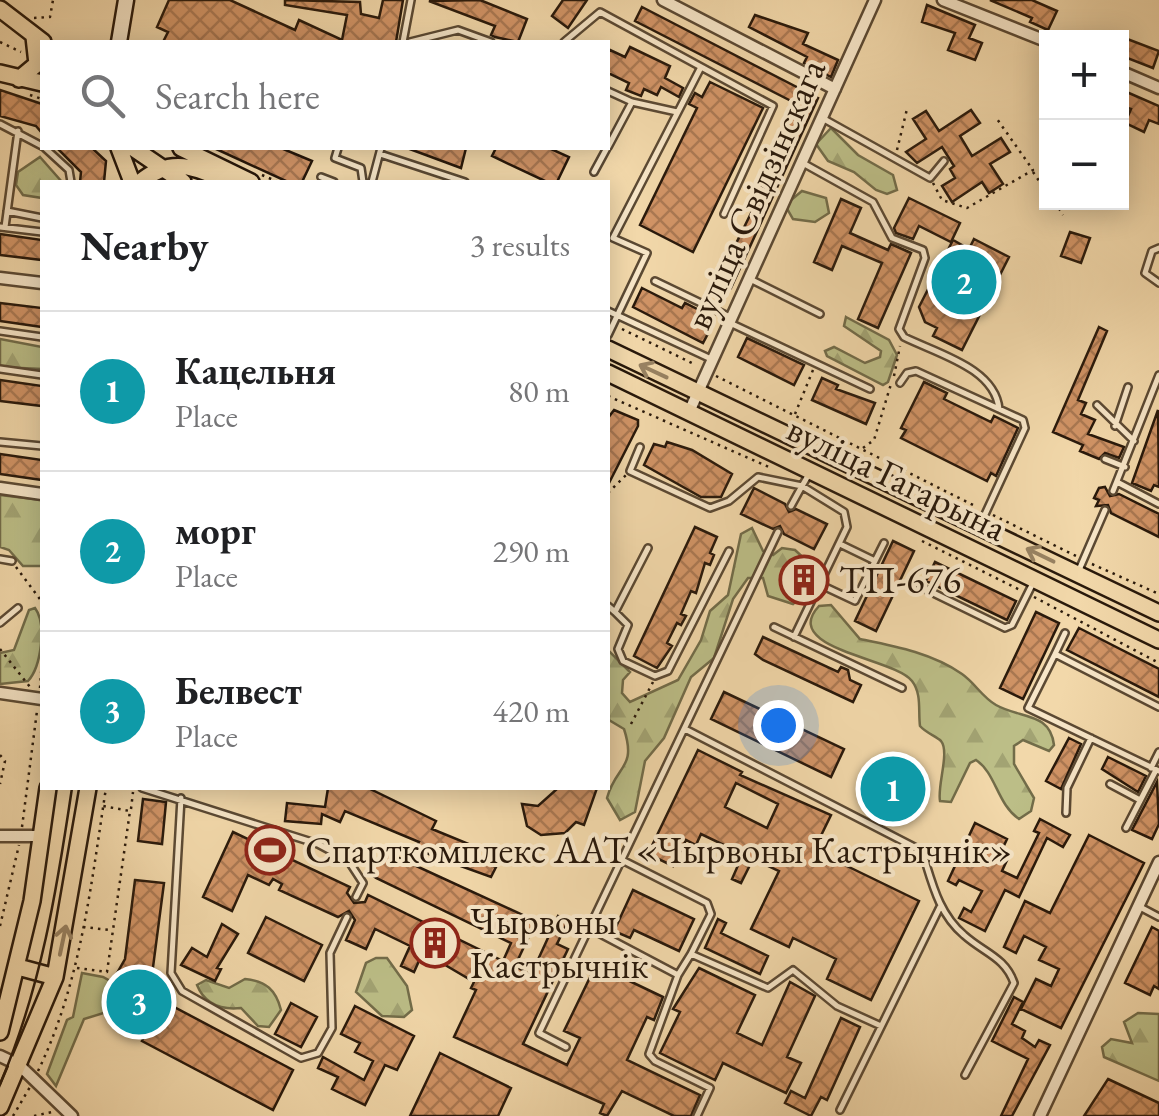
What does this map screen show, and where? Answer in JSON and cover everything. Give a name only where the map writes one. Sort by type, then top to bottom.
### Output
[{"type":"main road","points":[[119,40],[126,0]]},
{"type":"main road","points":[[0,5],[38,40],[38,64],[19,79]]},
{"type":"main road","points":[[0,74],[40,83]]},
{"type":"main road","points":[[119,150],[131,180]]},
{"type":"main road","points":[[135,150],[166,176]]},
{"type":"main road","points":[[146,150],[166,176]]},
{"type":"main road","points":[[185,150],[247,180]]},
{"type":"main road","points":[[166,176],[190,164],[224,180]]},
{"type":"main road","name":"вуліца Гагарына","points":[[610,350],[938,507],[983,519],[1080,566],[1159,613]]},
{"type":"main road","name":"вуліца Гагарына","points":[[610,374],[689,412],[807,479],[927,530],[1031,587],[1159,640]]},
{"type":"main road","points":[[927,530],[938,507]]},
{"type":"main road","points":[[0,1107],[54,977],[88,790]]},
{"type":"main road","points":[[0,1032],[18,967],[42,836],[43,792]]},
{"type":"main road","points":[[18,967],[54,977]]},
{"type":"street","points":[[663,0],[835,88]]},
{"type":"street","name":"вуліца Свідзінскага","points":[[689,412],[876,0]]},
{"type":"street","points":[[944,0],[1039,38]]},
{"type":"street","points":[[1129,75],[1159,88]]},
{"type":"street","points":[[0,278],[40,283]]},
{"type":"street","points":[[0,488],[40,494]]},
{"type":"street","points":[[0,693],[40,698]]},
{"type":"street","points":[[5,832],[42,836]]},
{"type":"street","points":[[1040,1116],[1159,862]]},
{"type":"street","points":[[0,1056],[19,1065],[69,1113]]},
{"type":"lane","points":[[406,40],[412,0]]},
{"type":"lane","points":[[566,40],[600,12],[773,106],[724,214]]},
{"type":"lane","points":[[415,40],[458,30],[486,40]]},
{"type":"lane","points":[[610,330],[647,253],[610,240],[700,69]]},
{"type":"lane","points":[[610,92],[632,102],[677,112]]},
{"type":"lane","points":[[610,142],[632,102]]},
{"type":"lane","points":[[821,117],[930,178],[944,161]]},
{"type":"lane","points":[[0,124],[40,144]]},
{"type":"lane","points":[[18,131],[2,227],[40,232]]},
{"type":"lane","points":[[48,150],[69,170],[72,180]]},
{"type":"lane","points":[[337,150],[335,158],[361,168],[363,180]]},
{"type":"lane","points":[[594,172],[605,150]]},
{"type":"lane","points":[[373,180],[381,151],[460,180]]},
{"type":"lane","points":[[800,162],[874,202],[892,238],[923,250],[925,258],[899,329],[904,337],[984,377],[997,390],[999,409]]},
{"type":"lane","points":[[321,177],[329,180]]},
{"type":"lane","points":[[7,212],[40,218]]},
{"type":"lane","points":[[1159,248],[1152,252],[1146,273],[1159,283]]},
{"type":"lane","points":[[747,278],[820,314]]},
{"type":"lane","points":[[655,280],[870,389]]},
{"type":"lane","points":[[610,312],[714,360]]},
{"type":"lane","points":[[0,331],[40,337]]},
{"type":"lane","points":[[0,369],[40,375]]},
{"type":"lane","points":[[900,383],[907,372],[916,371],[1023,420],[1025,428],[983,519]]},
{"type":"lane","points":[[1113,491],[1159,375]]},
{"type":"lane","points":[[1115,426],[1128,386]]},
{"type":"lane","points":[[1096,405],[1135,441]]},
{"type":"lane","points":[[0,442],[40,446]]},
{"type":"lane","points":[[640,447],[630,470],[710,508],[729,502],[758,477],[807,479],[844,512],[847,526],[842,545],[794,637]]},
{"type":"lane","points":[[1105,459],[1124,467]]},
{"type":"lane","points":[[791,506],[807,479]]},
{"type":"lane","points":[[1117,482],[1159,504]]},
{"type":"lane","points":[[1080,566],[1105,510]]},
{"type":"lane","points":[[566,1048],[539,1033],[778,532]]},
{"type":"lane","points":[[821,585],[855,602],[884,543]]},
{"type":"lane","points":[[842,545],[875,561]]},
{"type":"lane","points":[[616,612],[648,548]]},
{"type":"lane","points":[[610,608],[628,625],[618,649],[624,662],[655,676],[668,671],[729,551]]},
{"type":"lane","points":[[0,559],[12,562]]},
{"type":"lane","points":[[921,587],[1005,628],[1012,625],[1031,587]]},
{"type":"lane","points":[[0,623],[18,608]]},
{"type":"lane","points":[[774,627],[902,688]]},
{"type":"lane","points":[[1065,633],[1028,708],[1155,770]]},
{"type":"lane","points":[[1055,654],[1159,707]]},
{"type":"lane","points":[[685,729],[922,851],[940,907],[962,934],[1008,965],[1014,983],[965,1075]]},
{"type":"lane","points":[[1066,813],[1067,788],[1091,738]]},
{"type":"lane","points":[[1126,828],[1155,770],[1159,752]]},
{"type":"lane","points":[[1110,784],[1140,800]]},
{"type":"lane","points":[[150,790],[318,844],[348,860],[364,882],[356,897]]},
{"type":"lane","points":[[180,798],[170,973],[182,992],[302,1058],[318,1053],[332,1028],[330,953],[347,916]]},
{"type":"lane","points":[[624,861],[708,903],[711,914],[678,975],[649,1054],[710,1088],[698,1116]]},
{"type":"lane","points":[[1137,906],[1159,917]]},
{"type":"lane","points":[[840,1110],[940,907]]},
{"type":"lane","points":[[591,930],[678,975]]},
{"type":"lane","points":[[691,954],[768,988],[793,970],[837,1006],[881,1026]]},
{"type":"path","points":[[22,12],[32,18],[50,18],[54,0]]},
{"type":"path","points":[[0,42],[24,54],[16,41]]},
{"type":"path","points":[[896,156],[907,109]]},
{"type":"path","points":[[997,119],[1039,180]]},
{"type":"path","points":[[930,178],[942,200],[968,208],[1032,170]]},
{"type":"path","points":[[1060,210],[1063,215]]},
{"type":"path","points":[[612,325],[861,449],[983,519],[1080,566],[1159,594]]},
{"type":"path","points":[[861,449],[874,440],[901,354],[899,329]]},
{"type":"path","points":[[794,415],[816,364]]},
{"type":"path","points":[[610,397],[770,467]]},
{"type":"path","points":[[610,491],[630,470]]},
{"type":"path","points":[[910,535],[1031,587],[1159,663]]},
{"type":"path","points":[[12,562],[40,599]]},
{"type":"path","points":[[1140,654],[1143,648]]},
{"type":"path","points":[[0,649],[40,698],[22,834],[0,926]]},
{"type":"path","points":[[632,724],[655,676]]},
{"type":"path","points":[[638,686],[648,692]]},
{"type":"path","points":[[0,756],[5,761],[0,784]]},
{"type":"path","points":[[76,968],[106,972],[134,790]]},
{"type":"path","points":[[26,796],[43,792]]},
{"type":"path","points":[[98,806],[130,811]]},
{"type":"path","points":[[5,832],[24,816]]},
{"type":"path","points":[[83,927],[112,930]]},
{"type":"path","points":[[34,1116],[69,1113]]},
{"type":"green space","points":[[831,128],[858,155],[893,175],[897,190],[887,194],[876,190],[854,172],[828,161],[816,144]]},
{"type":"green space","points":[[40,157],[60,180],[40,180],[40,198],[23,195],[16,185],[18,172]]},
{"type":"green space","points":[[802,191],[826,198],[829,213],[815,222],[793,219],[785,205]]},
{"type":"green space","points":[[846,317],[889,340],[897,355],[888,382],[883,385],[827,356],[825,351],[834,347],[865,363],[880,357],[881,351],[844,326]]},
{"type":"green space","points":[[0,339],[40,347],[40,369],[0,367]]},
{"type":"green space","points":[[0,495],[40,500],[40,566],[23,566],[9,550],[0,547]]},
{"type":"green space","points":[[752,528],[763,551],[773,555],[782,548],[795,550],[808,562],[798,567],[791,583],[802,596],[793,604],[768,596],[763,578],[748,578],[733,599],[714,658],[691,677],[664,738],[645,761],[635,812],[620,820],[607,798],[628,752],[624,729],[610,721],[610,652],[630,672],[623,680],[622,693],[630,702],[678,680],[701,640],[710,611],[728,595],[741,534]]},
{"type":"green space","points":[[831,605],[860,639],[938,661],[962,674],[996,705],[1047,727],[1054,745],[1049,751],[1023,740],[1014,746],[1014,764],[1034,798],[1031,811],[1019,819],[1012,813],[976,760],[970,763],[951,802],[940,801],[943,746],[920,726],[915,686],[901,673],[826,643],[814,633],[811,621],[819,606]]},
{"type":"green space","points":[[35,608],[40,620],[39,656],[33,674],[28,681],[0,684],[0,653],[14,650],[29,610]]},
{"type":"green space","points":[[387,958],[407,986],[412,1010],[404,1017],[382,1016],[356,992],[366,963]]},
{"type":"green space","points":[[82,973],[103,977],[121,987],[107,1012],[84,1019],[56,1086],[47,1074],[67,1020],[73,1017]]},
{"type":"green space","points":[[245,979],[264,984],[276,997],[281,1010],[269,1027],[258,1026],[241,1008],[209,1002],[197,985],[206,980],[229,988]]},
{"type":"green space","points":[[1138,1013],[1159,1014],[1159,1081],[1104,1057],[1102,1047],[1111,1039],[1132,1043],[1124,1022]]},
{"type":"building","points":[[169,0],[230,0],[295,30],[299,20],[342,40],[164,40],[168,32],[157,27]]},
{"type":"building","points":[[285,0],[360,2],[361,14],[379,18],[383,0],[403,0],[396,40],[342,40],[347,15],[285,5]]},
{"type":"building","points":[[480,0],[527,19],[519,40],[509,40],[491,35],[495,26],[429,1]]},
{"type":"building","points":[[563,0],[587,0],[568,28],[552,16]]},
{"type":"building","points":[[990,0],[1032,0],[1057,11],[1048,30],[1030,22],[1032,18]]},
{"type":"building","points":[[927,5],[975,25],[969,38],[982,43],[975,60],[948,50],[955,33],[922,22]]},
{"type":"building","points":[[642,7],[818,98],[731,288],[725,286],[721,294],[713,290],[764,187],[760,186],[772,153],[795,103],[635,21]]},
{"type":"building","points":[[755,15],[808,33],[803,44],[838,60],[831,77],[804,63],[807,57],[749,27]]},
{"type":"building","points":[[1129,40],[1159,51],[1153,68],[1129,59]]},
{"type":"building","points":[[630,47],[670,66],[665,78],[683,88],[679,97],[661,87],[657,95],[644,89],[641,96],[626,90],[629,83],[610,74],[610,50],[625,57]]},
{"type":"building","points":[[710,82],[763,108],[693,252],[640,225],[697,108],[689,104],[695,93],[702,97]]},
{"type":"building","points":[[0,90],[40,103],[40,131],[36,126],[0,116]]},
{"type":"building","points":[[1129,93],[1159,106],[1159,124],[1149,120],[1144,132],[1129,125]]},
{"type":"building","points":[[971,110],[980,123],[960,136],[972,156],[1001,138],[1010,152],[990,164],[1003,184],[989,193],[982,182],[952,202],[942,186],[955,178],[950,169],[954,166],[942,147],[917,163],[906,152],[926,139],[913,119],[926,111],[939,131]]},
{"type":"building","points":[[59,150],[94,150],[106,161],[104,180],[80,180],[81,172]]},
{"type":"building","points":[[218,150],[286,150],[312,161],[303,180],[284,180]]},
{"type":"building","points":[[412,150],[466,150],[461,168]]},
{"type":"building","points":[[495,150],[553,150],[569,157],[558,180],[543,180],[492,156]]},
{"type":"building","points":[[909,198],[960,223],[951,242],[919,226],[913,239],[896,233],[894,228]]},
{"type":"building","points":[[841,199],[861,208],[850,233],[888,250],[891,244],[911,253],[878,328],[858,319],[882,263],[842,246],[832,270],[814,262]]},
{"type":"building","points":[[1070,232],[1090,238],[1081,263],[1061,256]]},
{"type":"building","points":[[0,234],[40,240],[40,260],[0,255]]},
{"type":"building","points":[[974,239],[1009,257],[962,350],[933,336],[937,328],[925,322],[919,307],[953,240],[969,249]]},
{"type":"building","points":[[642,288],[682,308],[685,303],[699,310],[696,315],[713,324],[703,343],[633,307]]},
{"type":"building","points":[[0,303],[40,308],[40,327],[0,321]]},
{"type":"building","points":[[1099,327],[1107,331],[1078,400],[1086,403],[1081,414],[1095,420],[1088,434],[1124,447],[1119,458],[1105,453],[1099,459],[1080,451],[1083,445],[1053,432]]},
{"type":"building","points":[[747,338],[804,365],[794,385],[738,357]]},
{"type":"building","points":[[822,378],[838,385],[836,389],[875,403],[866,424],[812,400]]},
{"type":"building","points":[[0,380],[40,386],[40,406],[0,401]]},
{"type":"building","points":[[924,382],[947,393],[944,399],[991,422],[994,416],[1018,428],[996,476],[991,473],[987,481],[901,438],[906,430],[901,428]]},
{"type":"building","points":[[614,410],[638,420],[638,426],[610,481],[610,415]]},
{"type":"building","points":[[1158,410],[1159,487],[1154,485],[1151,491],[1132,483]]},
{"type":"building","points":[[667,442],[692,450],[732,474],[721,497],[701,497],[644,465],[654,444],[665,447]]},
{"type":"building","points":[[0,454],[40,460],[40,480],[0,474]]},
{"type":"building","points":[[1105,487],[1110,496],[1119,494],[1159,514],[1159,537],[1111,513],[1108,505],[1096,506],[1099,500],[1094,498],[1099,488]]},
{"type":"building","points":[[754,488],[785,504],[789,512],[796,509],[827,524],[814,549],[784,534],[780,526],[773,529],[741,514]]},
{"type":"building","points":[[695,527],[717,537],[710,553],[714,555],[710,565],[705,563],[696,593],[691,591],[681,614],[686,616],[681,625],[677,623],[667,643],[672,646],[657,668],[634,656]]},
{"type":"building","points":[[893,541],[914,551],[876,631],[855,621]]},
{"type":"building","points":[[935,562],[1016,601],[1007,620],[926,581]]},
{"type":"building","points":[[1036,612],[1059,623],[1023,699],[1000,688]]},
{"type":"building","points":[[1079,628],[1159,669],[1159,697],[1067,650]]},
{"type":"building","points":[[763,637],[838,672],[841,667],[848,670],[850,680],[861,685],[853,702],[763,660],[755,654]]},
{"type":"building","points":[[724,692],[844,749],[831,777],[711,719]]},
{"type":"building","points":[[1069,738],[1081,744],[1061,789],[1046,781]]},
{"type":"building","points":[[698,750],[742,772],[740,775],[831,815],[814,850],[919,901],[871,1000],[827,979],[836,959],[793,938],[789,947],[751,929],[779,871],[753,859],[741,883],[732,879],[743,854],[701,834],[696,845],[686,840],[673,866],[648,854]],"holes":[[[736,783],[778,804],[767,828],[725,807]]]},
{"type":"building","points":[[1108,757],[1146,776],[1138,792],[1102,769]]},
{"type":"building","points":[[886,780],[922,798],[913,816],[877,798]]},
{"type":"building","points":[[1157,782],[1159,824],[1152,839],[1132,830]]},
{"type":"building","points":[[328,790],[372,790],[436,821],[432,829],[481,849],[476,858],[496,867],[491,877],[433,856],[416,848],[419,842],[345,811],[340,822],[322,814],[321,824],[285,821],[287,803],[325,807]]},
{"type":"building","points":[[556,790],[596,790],[584,825],[576,822],[565,833],[541,835],[527,826],[522,804],[538,806]]},
{"type":"building","points":[[143,799],[166,802],[162,844],[138,841]]},
{"type":"building","points":[[1040,819],[1070,835],[1063,847],[1047,838],[1019,897],[1005,890],[985,931],[959,918],[964,908],[971,912],[982,891],[959,880],[956,885],[948,881],[975,823],[1007,839],[1000,854],[1008,858],[1002,871],[1017,878],[1039,833],[1034,831]]},
{"type":"building","points":[[233,832],[350,887],[347,893],[354,903],[365,902],[368,895],[503,961],[511,943],[376,878],[368,872],[374,858],[383,863],[388,853],[536,921],[515,966],[531,975],[558,916],[568,921],[557,944],[568,949],[523,1044],[567,1065],[580,1038],[564,1031],[596,965],[663,997],[654,1020],[647,1017],[627,1060],[700,1095],[691,1116],[674,1116],[622,1091],[607,1116],[600,1113],[604,1104],[454,1037],[476,990],[471,988],[474,982],[423,952],[414,972],[401,966],[410,946],[375,929],[366,949],[346,940],[355,920],[349,911],[338,917],[279,890],[282,884],[273,879],[269,885],[248,875],[232,911],[203,897]]},
{"type":"building","points":[[1089,835],[1144,863],[1061,1028],[1021,1009],[1036,979],[1051,986],[1059,969],[1039,960],[1046,947],[1024,936],[1016,953],[1004,947],[1025,901],[1050,913]]},
{"type":"building","points":[[135,880],[164,883],[152,975],[144,991],[293,1070],[273,1110],[142,1041],[151,1025],[132,1015],[128,1022],[107,1012],[121,987],[112,982],[125,959]]},
{"type":"building","points":[[633,890],[694,919],[679,951],[634,930],[630,938],[614,931]]},
{"type":"building","points":[[266,917],[322,945],[304,981],[248,953]]},
{"type":"building","points":[[718,919],[726,923],[721,933],[768,956],[760,974],[705,948]]},
{"type":"building","points":[[222,924],[238,934],[217,968],[221,969],[215,981],[181,965],[192,948],[207,957]]},
{"type":"building","points":[[1152,927],[1159,931],[1159,989],[1154,986],[1150,995],[1125,983]]},
{"type":"building","points":[[699,968],[755,995],[737,1033],[762,1045],[790,982],[815,996],[787,1057],[801,1063],[786,1093],[723,1063],[715,1080],[660,1053],[680,1012],[673,1009]]},
{"type":"building","points":[[1014,997],[1023,1002],[1012,1024],[1025,1031],[1022,1038],[1035,1047],[1039,1040],[1050,1045],[1012,1116],[1001,1116],[1028,1059],[992,1041]]},
{"type":"building","points":[[291,1003],[317,1017],[301,1047],[275,1034]]},
{"type":"building","points":[[355,1006],[414,1036],[397,1070],[385,1065],[365,1105],[332,1089],[338,1077],[318,1068],[323,1057],[364,1080],[373,1061],[355,1052],[360,1043],[341,1034]]},
{"type":"building","points":[[841,1018],[860,1027],[827,1100],[821,1097],[811,1116],[785,1103],[791,1091],[805,1098]]},
{"type":"building","points":[[440,1053],[511,1088],[498,1116],[410,1116]]},
{"type":"building","points":[[1108,1079],[1159,1103],[1159,1116],[1084,1116]]},
{"type":"tram line","points":[[0,1084],[37,975],[72,790]]},
{"type":"place","name":"морг","points":[[964,282]]},
{"type":"place","name":"ТП-676","points":[[804,580]]},
{"type":"place","name":"Кацельня","points":[[893,789]]},
{"type":"place","name":"Спарткомплекс ААТ «Чырвоны Кастрычнік»","points":[[270,850]]},
{"type":"place","name":"Чырвоны Кастрычнік","points":[[435,943]]},
{"type":"place","name":"Белвест","points":[[139,1002]]}]
